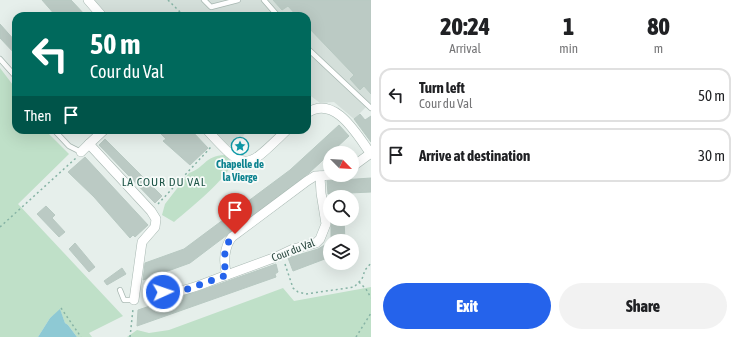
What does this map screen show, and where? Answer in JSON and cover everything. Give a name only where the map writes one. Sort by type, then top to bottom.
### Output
[{"type":"street","points":[[88,0],[98,12]]},
{"type":"street","points":[[311,110],[325,108],[338,114],[347,121],[371,153],[359,161]]},
{"type":"street","points":[[81,152],[100,134]]},
{"type":"street","points":[[211,134],[231,155],[240,161],[250,161],[258,157],[283,134]]},
{"type":"street","points":[[89,144],[151,211],[156,219],[155,227],[142,242],[134,300]]},
{"type":"street","name":"Cour du Val","points":[[157,290],[168,293],[179,292],[293,249],[316,243],[322,236],[326,221],[321,193],[320,176]]},
{"type":"street","points":[[227,275],[224,263],[228,243],[232,237],[307,181],[323,176]]},
{"type":"lane","points":[[204,0],[211,7],[238,0]]},
{"type":"lane","points":[[264,0],[274,12]]},
{"type":"lane","points":[[311,52],[371,108]]},
{"type":"lane","points":[[0,59],[12,72]]},
{"type":"lane","points":[[58,134],[69,146],[81,152]]},
{"type":"lane","points":[[120,290],[124,300],[134,300]]},
{"type":"path","points":[[168,0],[180,12]]},
{"type":"path","points":[[160,202],[209,149]]},
{"type":"path","points":[[0,227],[54,179],[81,152]]},
{"type":"path","points":[[281,254],[293,288],[298,292],[306,294],[354,287],[371,263]]},
{"type":"path","points":[[359,282],[366,289],[371,298]]},
{"type":"path","points":[[130,337],[134,300]]},
{"type":"path","points":[[61,308],[81,337]]},
{"type":"path","points":[[356,337],[371,313]]},
{"type":"shaded area","points":[[91,0],[371,0],[371,108],[366,107],[354,119],[334,102],[320,103],[311,96],[311,12],[103,12]]},
{"type":"shaded area","points":[[218,134],[245,134],[239,141],[236,149],[227,144]]},
{"type":"green space","points":[[0,68],[12,84],[12,134],[49,134],[69,154],[18,204],[123,316],[89,333],[92,337],[77,337],[65,323],[60,310],[50,318],[38,337],[0,337]]},
{"type":"green space","points":[[225,155],[232,163],[229,170],[215,186],[174,222],[162,215],[165,204],[189,173],[213,158]]},
{"type":"green space","points":[[371,287],[371,337],[127,337],[137,330],[149,333],[169,330],[283,288],[294,301]]},
{"type":"water","points":[[60,309],[65,323],[77,337],[38,337],[50,318]]},
{"type":"building","points":[[42,0],[71,0],[82,12],[52,12]]},
{"type":"building","points":[[273,0],[371,0],[371,94],[364,86],[360,90],[350,79],[354,75],[311,30],[311,12],[293,12],[288,6],[282,10]]},
{"type":"building","points":[[0,24],[12,38],[12,51],[0,38]]},
{"type":"building","points":[[360,114],[365,120],[371,116],[371,142],[354,119]]},
{"type":"building","points":[[339,125],[349,136],[338,146],[323,146],[323,160],[309,173],[190,263],[143,280],[145,263],[184,249],[290,170]]},
{"type":"building","points":[[161,134],[195,134],[208,148],[190,165],[163,141],[166,139]]},
{"type":"building","points":[[105,139],[162,196],[155,203],[99,145]]},
{"type":"building","points":[[85,157],[148,225],[135,237],[133,235],[130,238],[94,197],[68,172]]},
{"type":"building","points":[[371,178],[371,192],[359,193],[359,190],[328,190],[327,182],[359,182],[359,179]]},
{"type":"building","points":[[46,206],[55,215],[52,218],[65,232],[59,237],[37,214]]},
{"type":"building","points":[[331,226],[344,226],[345,234],[331,234]]},
{"type":"building","points":[[75,243],[95,267],[89,272],[69,249]]},
{"type":"building","points":[[323,246],[323,260],[293,271],[288,258]]},
{"type":"building","points":[[276,264],[278,272],[275,274],[276,277],[137,326],[138,310],[194,293]]},
{"type":"building","points":[[122,268],[126,274],[107,285],[104,281]]},
{"type":"place","name":"Chapelle de la Vierge","points":[[240,146]]},
{"type":"district","name":"LA COUR DU VAL","points":[[164,182]]},
{"type":"route","points":[[163,292],[179,292],[227,275],[224,267],[226,252],[229,240],[235,234]]}]
